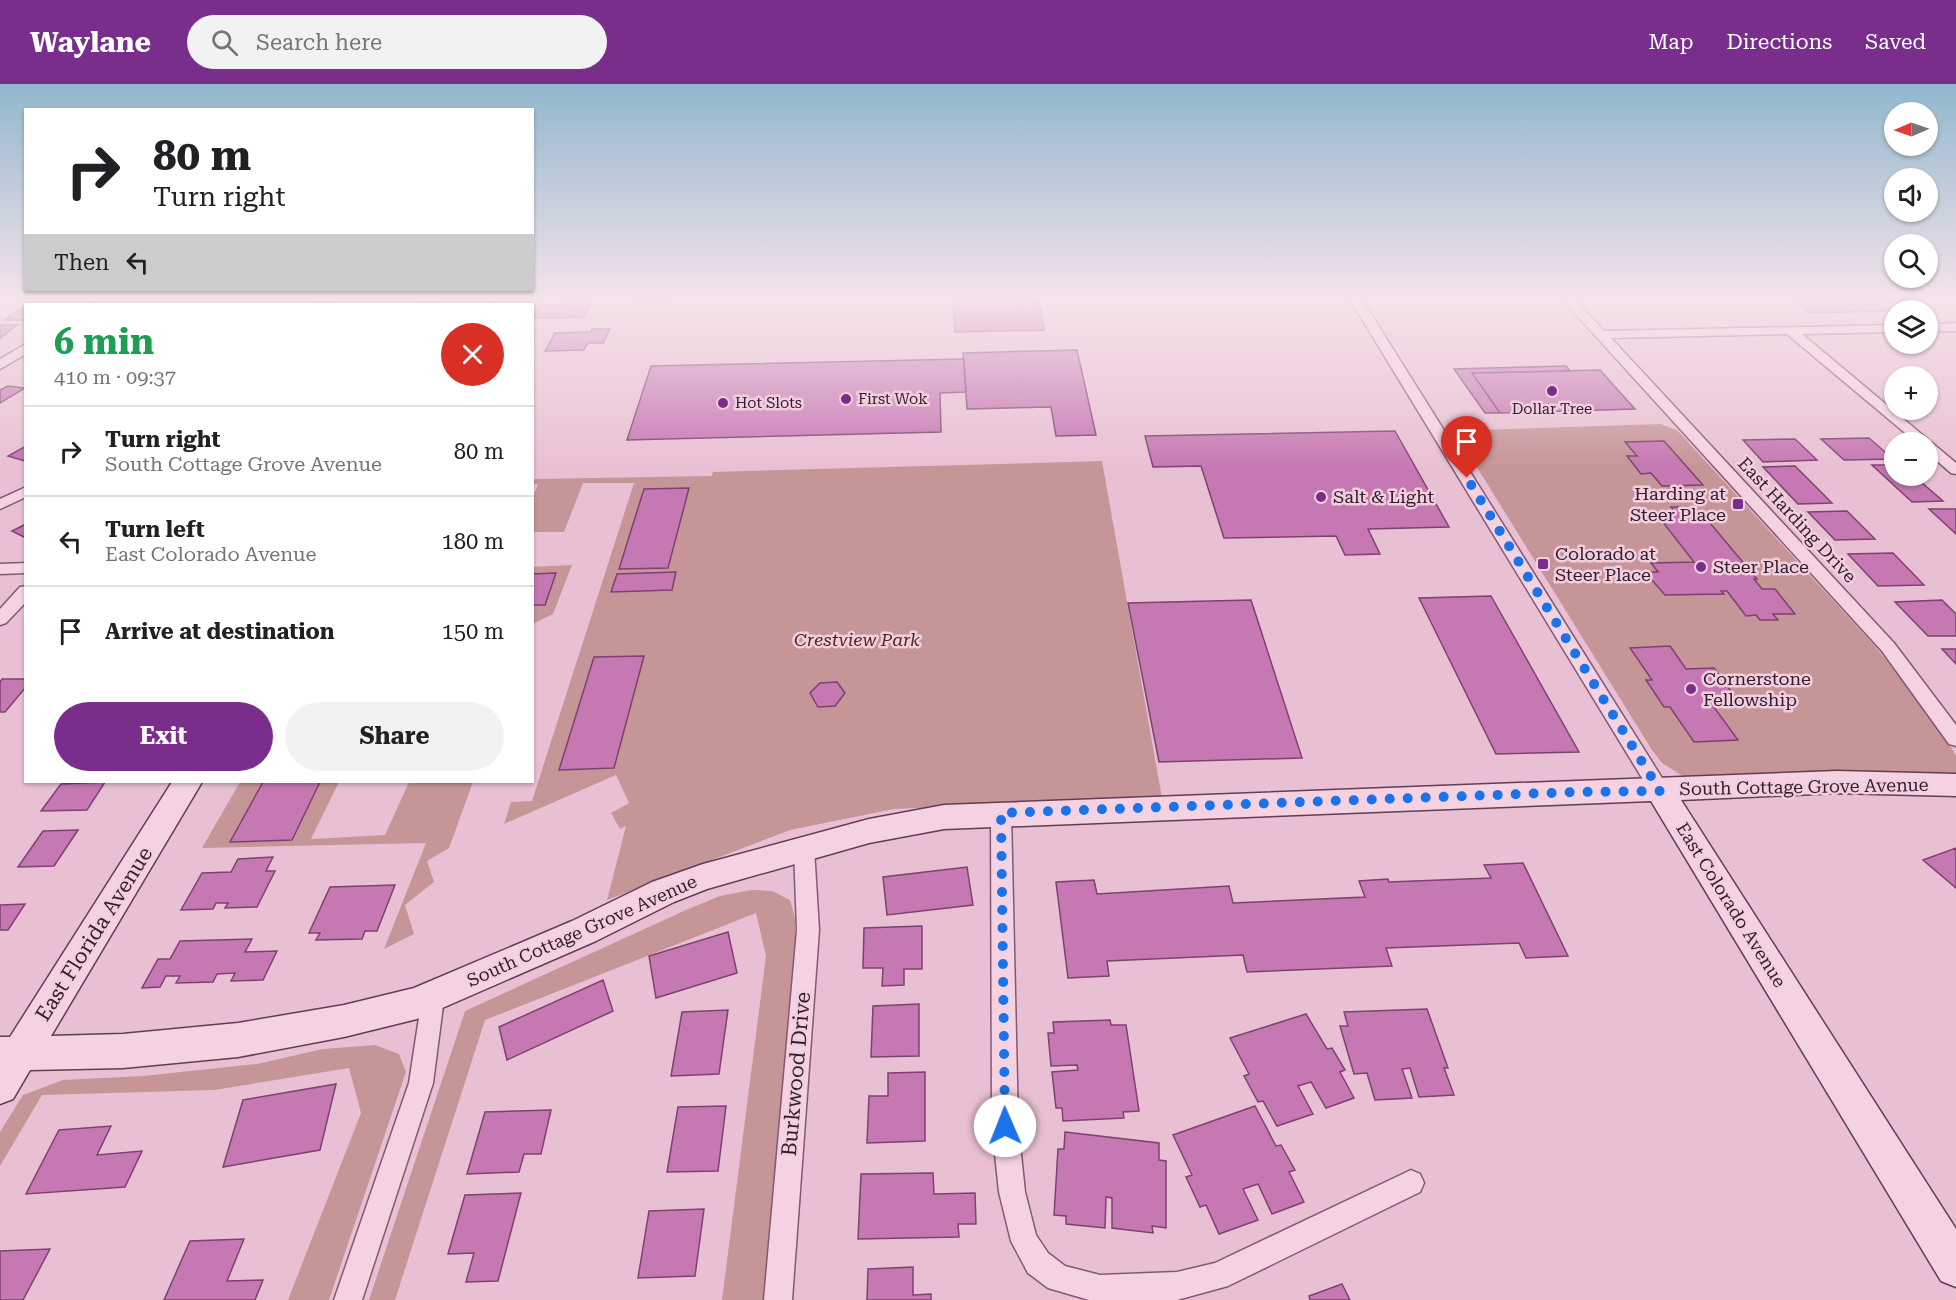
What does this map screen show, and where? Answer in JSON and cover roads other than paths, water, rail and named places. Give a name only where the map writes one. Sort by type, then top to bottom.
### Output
[{"type":"street","points":[[0,365],[16,355]]},
{"type":"street","name":"East Colorado Avenue","points":[[1390,355],[1956,1266]]},
{"type":"street","name":"East Harding Drive","points":[[1619,355],[1888,647],[1956,739]]},
{"type":"street","points":[[1819,355],[1912,432]]},
{"type":"street","points":[[1938,453],[1954,465]]},
{"type":"street","points":[[0,505],[24,491]]},
{"type":"street","points":[[0,569],[24,568]]},
{"type":"street","points":[[0,619],[24,593]]},
{"type":"street","name":"South Cottage Grove Avenue","points":[[10,1054],[123,1051],[238,1040],[344,1021],[433,998],[584,931],[663,892],[703,877],[869,831],[944,817],[1577,792],[1660,791],[1837,782],[1956,785]]},
{"type":"street","name":"East Florida Avenue","points":[[0,1086],[10,1054],[186,783]]},
{"type":"street","points":[[1001,813],[1005,1126],[1012,1192],[1024,1241],[1038,1263],[1058,1278],[1100,1289],[1177,1286],[1218,1276],[1411,1183]]},
{"type":"street","name":"Burkwood Drive","points":[[778,1300],[808,930],[804,848]]},
{"type":"street","points":[[348,1300],[421,1083],[433,998]]},
{"type":"place","name":"Dollar Tree","points":[[1552,391]]},
{"type":"place","name":"First Wok","points":[[846,399]]},
{"type":"place","name":"Hot Slots","points":[[723,403]]},
{"type":"place","name":"Salt & Light","points":[[1321,497]]},
{"type":"place","name":"Harding at Steer Place","points":[[1738,504]]},
{"type":"place","name":"Colorado at Steer Place","points":[[1543,564]]},
{"type":"place","name":"Steer Place","points":[[1701,567]]},
{"type":"place","name":"Cornerstone Fellowship","points":[[1691,689]]},
{"type":"park label","name":"Crestview Park","points":[[857,640]]}]
